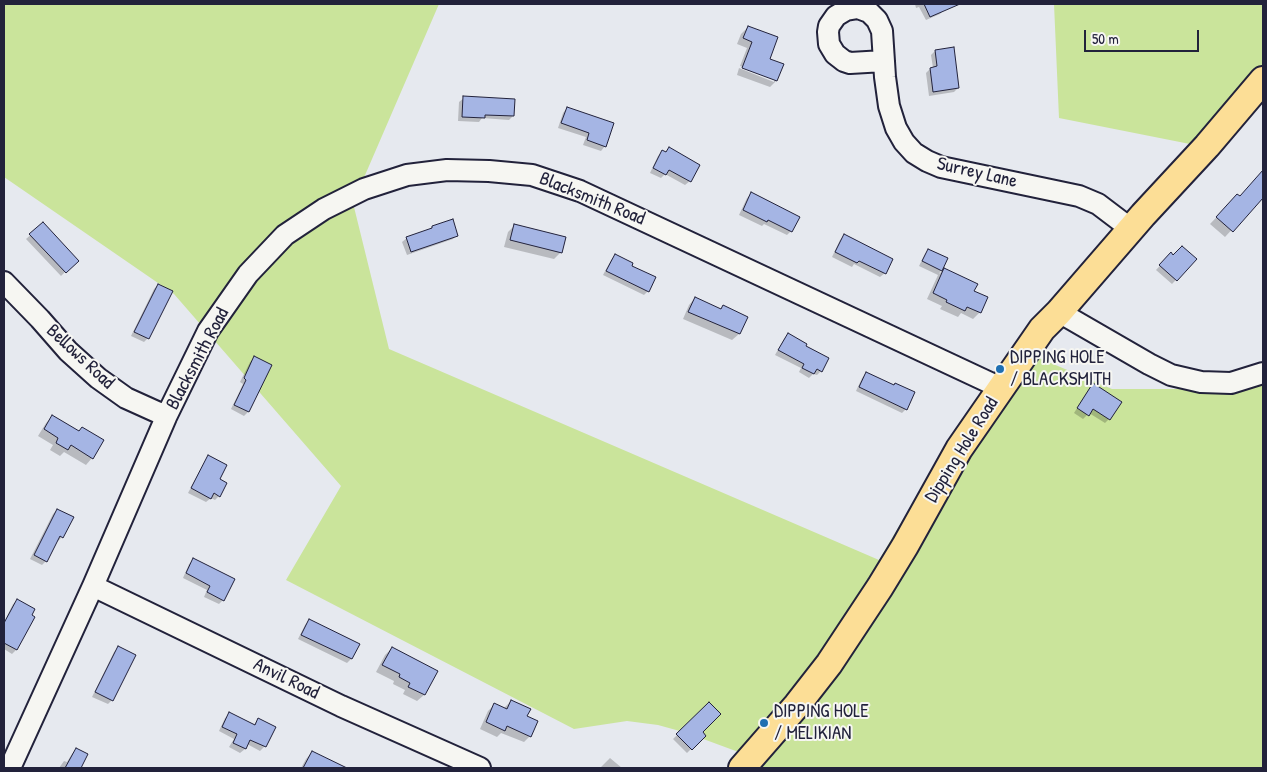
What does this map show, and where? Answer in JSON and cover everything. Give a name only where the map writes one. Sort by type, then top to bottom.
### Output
[{"type":"main road","name":"Dipping Hole Road","points":[[742,768],[797,705],[840,648],[900,554],[959,449],[1042,329],[1207,146],[1263,80]]},
{"type":"street","name":"Surrey Lane","points":[[884,61],[888,106],[896,128],[904,142],[914,153],[941,167],[1079,196],[1098,204],[1131,229]]},
{"type":"street","name":"Blacksmith Road","points":[[10,768],[93,586],[167,415],[208,331],[248,274],[285,234],[324,208],[364,189],[407,175],[447,170],[489,170],[532,174],[580,191],[1001,388]]},
{"type":"street","name":"Bellows Road","points":[[4,282],[68,350],[98,378],[126,398],[167,415]]},
{"type":"street","points":[[1059,312],[1171,375],[1201,382],[1231,383],[1263,373]]},
{"type":"street","name":"Anvil Road","points":[[93,586],[341,706],[480,768]]},
{"type":"green space","points":[[4,4],[439,4],[353,203],[389,349],[879,560],[937,462],[1025,352],[1112,389],[1206,389],[1263,373],[1263,768],[744,768],[752,757],[687,733],[658,725],[627,721],[574,729],[286,580],[341,486],[174,294],[4,177]]},
{"type":"green space","points":[[1054,4],[1263,4],[1263,78],[1200,146],[1059,118]]},
{"type":"building","points":[[924,4],[960,4],[930,17]]},
{"type":"building","points":[[748,26],[778,37],[770,59],[784,64],[777,81],[742,68],[752,42],[743,38]]},
{"type":"building","points":[[954,47],[959,88],[933,92],[930,68],[937,66],[935,50]]},
{"type":"building","points":[[463,96],[515,99],[514,116],[485,115],[485,118],[462,117]]},
{"type":"building","points":[[567,107],[614,123],[606,147],[587,140],[589,133],[561,123]]},
{"type":"building","points":[[669,147],[700,165],[691,182],[669,170],[666,175],[653,168],[662,150],[666,152]]},
{"type":"building","points":[[1263,170],[1263,198],[1233,232],[1216,217],[1237,194],[1240,196]]},
{"type":"building","points":[[751,192],[800,217],[792,232],[743,210]]},
{"type":"building","points":[[453,219],[458,236],[411,252],[406,237]]},
{"type":"building","points":[[43,222],[79,261],[66,273],[29,234]]},
{"type":"building","points":[[514,224],[566,237],[562,253],[510,240]]},
{"type":"building","points":[[844,234],[893,259],[886,274],[835,252]]},
{"type":"building","points":[[1182,246],[1197,259],[1177,281],[1159,265],[1171,252],[1173,255]]},
{"type":"building","points":[[928,249],[948,258],[942,271],[922,261]]},
{"type":"building","points":[[615,254],[633,263],[632,266],[656,277],[649,292],[606,271]]},
{"type":"building","points":[[944,268],[978,284],[974,291],[988,297],[981,313],[967,307],[965,311],[933,293]]},
{"type":"building","points":[[158,284],[173,291],[149,339],[134,332]]},
{"type":"building","points":[[695,297],[721,309],[723,305],[748,317],[740,334],[688,312]]},
{"type":"building","points":[[788,333],[807,344],[806,346],[829,358],[822,372],[817,369],[814,374],[802,368],[804,364],[778,350]]},
{"type":"building","points":[[254,356],[272,365],[249,412],[234,405],[246,380],[244,378]]},
{"type":"building","points":[[866,372],[915,392],[907,410],[859,387]]},
{"type":"building","points":[[1093,383],[1122,402],[1110,420],[1093,409],[1089,416],[1077,408]]},
{"type":"building","points":[[52,415],[79,431],[82,427],[104,440],[93,459],[71,445],[68,450],[56,443],[58,438],[44,429]]},
{"type":"building","points":[[208,455],[227,465],[220,479],[227,483],[220,497],[214,493],[211,499],[191,488]]},
{"type":"building","points":[[57,509],[74,517],[63,538],[60,536],[47,562],[34,555]]},
{"type":"building","points":[[193,558],[235,579],[224,601],[207,592],[210,586],[186,573]]},
{"type":"building","points":[[17,599],[35,609],[32,615],[35,617],[17,650],[4,643],[4,623]]},
{"type":"building","points":[[309,619],[360,644],[352,659],[301,635]]},
{"type":"building","points":[[118,646],[136,655],[113,701],[95,692]]},
{"type":"building","points":[[392,647],[438,671],[425,695],[408,687],[410,683],[399,677],[400,674],[382,665]]},
{"type":"building","points":[[511,700],[531,709],[527,716],[538,721],[531,737],[507,726],[505,731],[486,722],[494,703],[507,709]]},
{"type":"building","points":[[709,702],[721,714],[703,732],[706,736],[692,750],[676,734]]},
{"type":"building","points":[[229,712],[255,725],[258,718],[276,727],[266,747],[250,740],[246,749],[233,743],[237,734],[222,727]]},
{"type":"building","points":[[76,748],[88,754],[81,768],[65,768]]},
{"type":"building","points":[[312,751],[347,768],[303,768]]},
{"type":"place","name":"DIPPING HOLE / BLACKSMITH","points":[[1000,369]]},
{"type":"place","name":"DIPPING HOLE / MELIKIAN","points":[[764,723]]}]
